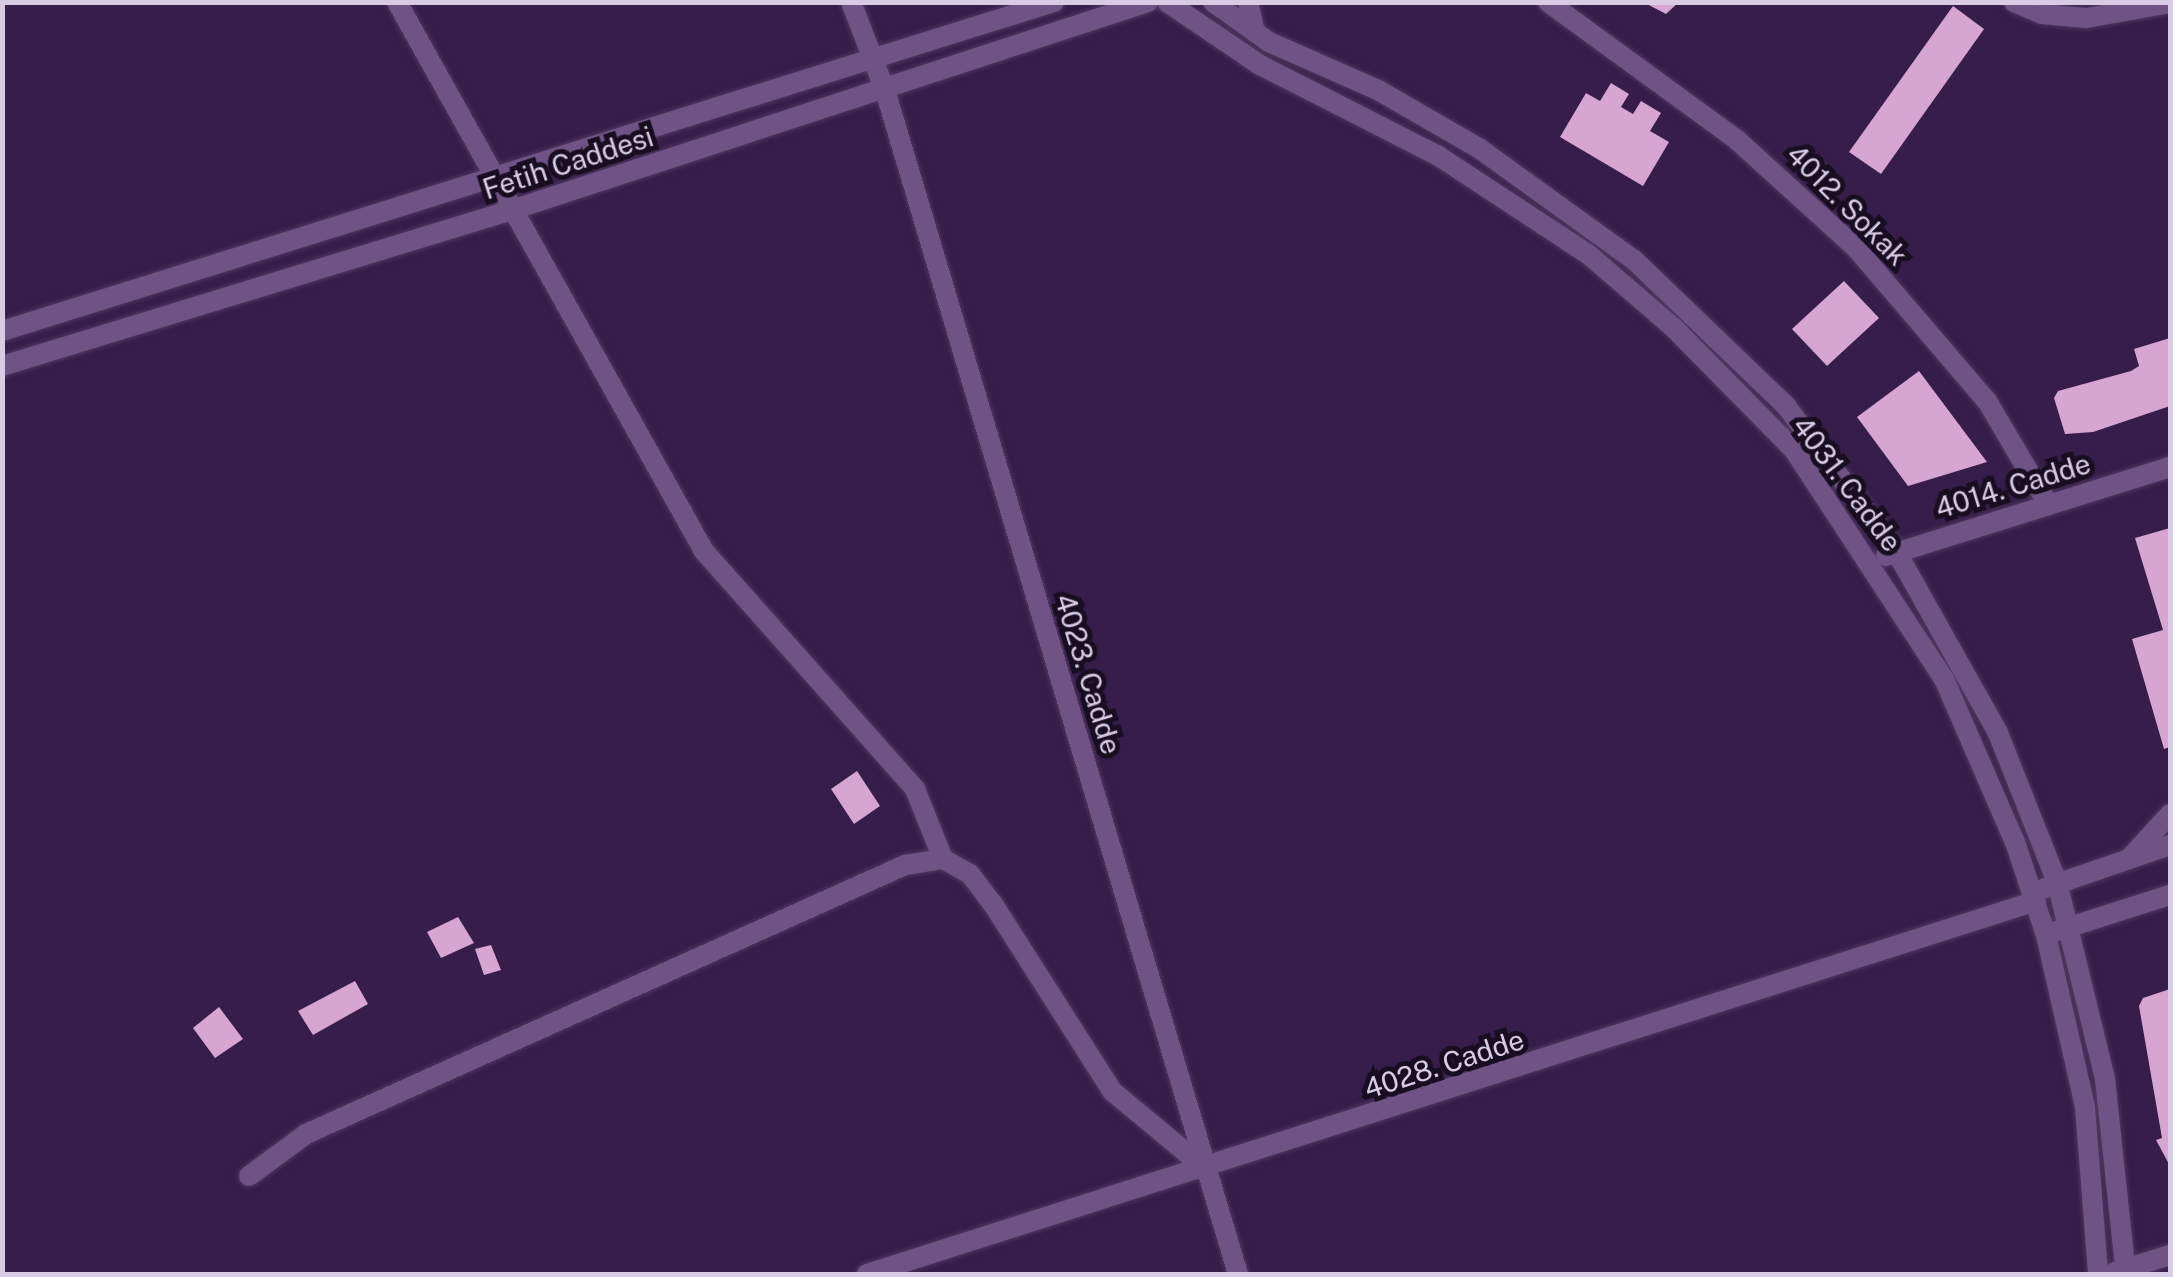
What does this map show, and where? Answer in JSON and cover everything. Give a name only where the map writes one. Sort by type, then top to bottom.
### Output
[{"type":"street","points":[[397,2],[704,551],[914,789],[943,860]]},
{"type":"street","name":"4023. Cadde","points":[[851,2],[885,90],[1238,1274]]},
{"type":"street","name":"Fetih Caddesi","points":[[2,331],[495,180],[1054,2]]},
{"type":"street","name":"Fetih Caddesi","points":[[2,366],[512,210],[1148,2]]},
{"type":"street","name":"4031. Cadde","points":[[1167,2],[1260,65],[1452,163],[1588,254],[1674,328],[1794,450],[1873,562],[1960,711],[2034,896],[2085,1107],[2098,1274]]},
{"type":"street","name":"4031. Cadde","points":[[1213,2],[1255,32],[1480,149],[1634,260],[1786,406],[1896,550],[1998,733],[2058,882],[2105,1079],[2119,1273]]},
{"type":"street","points":[[1248,2],[1255,32]]},
{"type":"street","name":"4012. Sokak","points":[[1548,2],[1722,128],[1857,249],[1986,402],[2048,504]]},
{"type":"street","points":[[2014,2],[2042,14],[2129,15],[2170,3]]},
{"type":"street","name":"4014. Cadde","points":[[1873,562],[1896,550],[2170,467]]},
{"type":"street","points":[[2129,859],[2170,814]]},
{"type":"street","name":"4028. Cadde","points":[[867,1274],[1207,1170],[2034,896],[2058,882],[2170,845]]},
{"type":"street","points":[[250,1176],[306,1134],[905,865],[943,860],[970,874],[993,904],[1112,1091],[1207,1170]]},
{"type":"street","points":[[2046,935],[2165,901]]},
{"type":"street","points":[[2119,1273],[2170,1255]]},
{"type":"building","points":[[1643,2],[1679,2],[1666,14]]},
{"type":"building","points":[[1953,6],[1984,29],[1881,174],[1849,152]]},
{"type":"building","points":[[1611,83],[1629,94],[1621,107],[1633,114],[1641,101],[1661,113],[1650,131],[1669,142],[1643,186],[1560,137],[1586,93],[1600,101]]},
{"type":"building","points":[[1844,281],[1879,318],[1827,366],[1792,329]]},
{"type":"building","points":[[2170,338],[2170,406],[2093,432],[2065,434],[2054,398],[2058,391],[2131,371],[2139,366],[2134,349]]},
{"type":"building","points":[[1919,371],[1987,462],[1908,486],[1857,417]]},
{"type":"building","points":[[2170,528],[2170,747],[2164,749],[2132,639],[2163,630],[2135,538]]},
{"type":"building","points":[[857,771],[880,806],[854,824],[831,789]]},
{"type":"building","points":[[458,917],[474,943],[441,958],[427,932]]},
{"type":"building","points":[[491,945],[501,970],[484,975],[475,949]]},
{"type":"building","points":[[355,981],[368,1004],[313,1035],[298,1011]]},
{"type":"building","points":[[2170,989],[2170,1166],[2156,1140],[2162,1138],[2139,1006],[2143,998]]},
{"type":"building","points":[[219,1007],[243,1039],[215,1058],[193,1028]]}]
